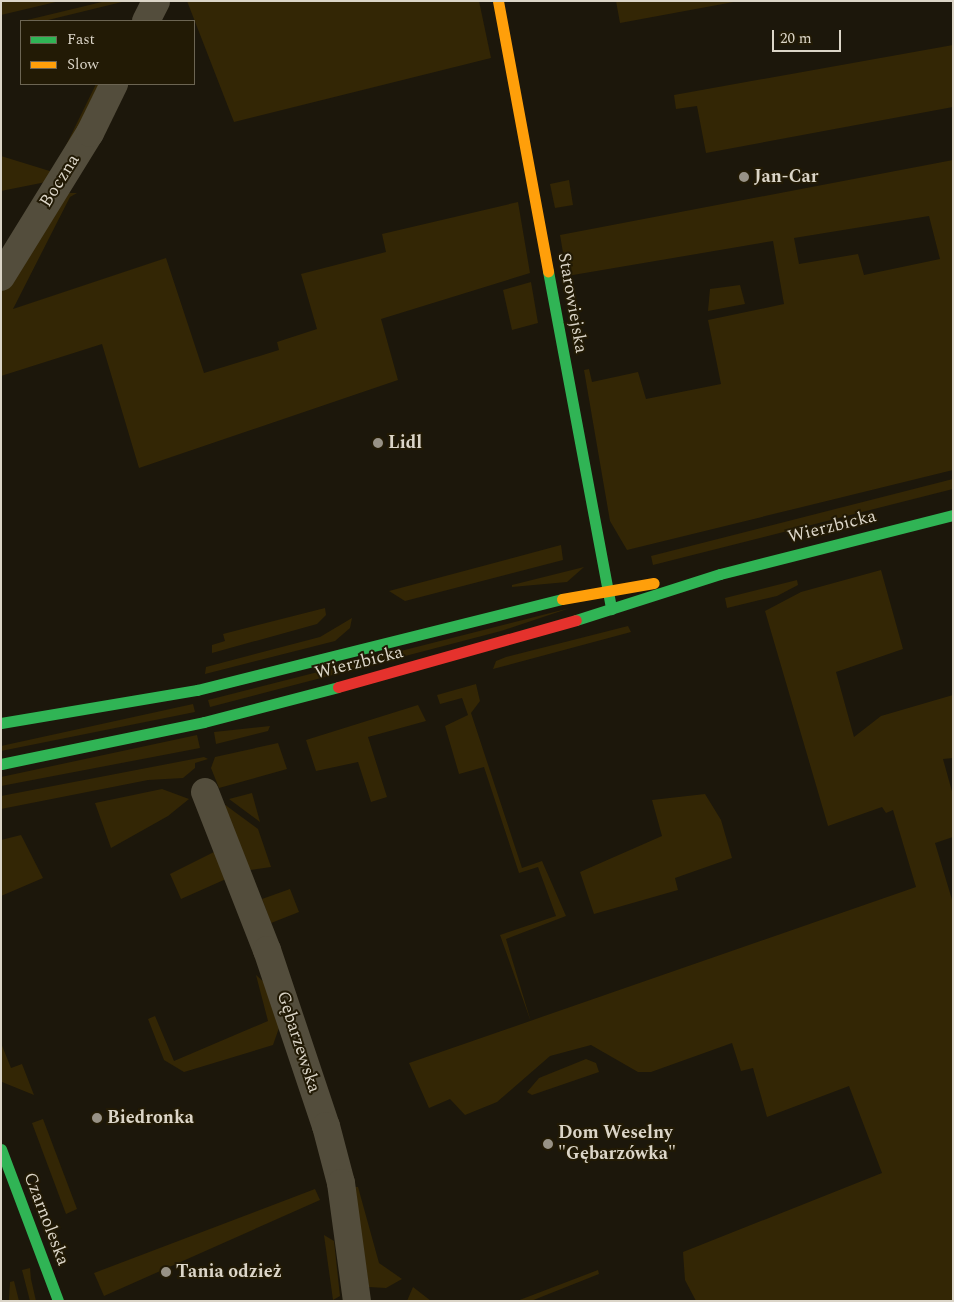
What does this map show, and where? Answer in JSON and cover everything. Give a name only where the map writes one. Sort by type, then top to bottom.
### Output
[{"type":"street","points":[[146,20],[156,1]]},
{"type":"street","name":"Starowiejska","points":[[498,1],[611,611]]},
{"type":"street","name":"Boczna","points":[[1,277],[113,85]]},
{"type":"street","name":"Wierzbicka","points":[[1,764],[204,722],[475,652],[611,611],[720,574],[953,515]]},
{"type":"street","name":"Wierzbicka","points":[[1,723],[197,690],[514,608],[608,590],[720,574]]},
{"type":"street","name":"Gębarzewska","points":[[205,792],[267,950],[326,1126],[341,1183],[357,1301]]},
{"type":"street","name":"Czarnoleska","points":[[1,1149],[58,1301]]},
{"type":"shaded area","points":[[1,1],[60,1],[1,15]]},
{"type":"shaded area","points":[[106,1],[126,1],[48,20],[27,20]]},
{"type":"shaded area","points":[[187,1],[479,1],[491,58],[234,122]]},
{"type":"shaded area","points":[[616,1],[739,1],[620,23]]},
{"type":"shaded area","points":[[953,45],[953,107],[706,153],[697,106],[676,109],[674,95]]},
{"type":"shaded area","points":[[96,85],[108,85],[59,173],[46,182],[1,191],[1,156],[53,172]]},
{"type":"shaded area","points":[[953,160],[953,470],[627,550],[610,521],[584,370],[589,369],[592,382],[638,372],[646,399],[721,384],[708,320],[784,304],[773,241],[567,276],[560,235]],"holes":[[[929,216],[940,259],[864,275],[858,254],[799,264],[794,238]]]},
{"type":"shaded area","points":[[569,180],[573,205],[555,208],[550,184]]},
{"type":"shaded area","points":[[64,193],[77,193],[70,197],[13,309],[166,258],[204,373],[279,350],[277,342],[317,329],[301,274],[386,252],[382,234],[518,202],[530,273],[381,319],[398,380],[139,468],[102,344],[1,376],[1,288]]},
{"type":"shaded area","points":[[531,282],[538,323],[512,330],[503,290]]},
{"type":"shaded area","points":[[740,285],[745,304],[708,311],[710,289]]},
{"type":"shaded area","points":[[953,479],[953,489],[653,565],[651,556]]},
{"type":"shaded area","points":[[561,545],[563,560],[405,601],[389,591]]},
{"type":"shaded area","points":[[584,567],[567,582],[512,587],[512,585]]},
{"type":"shaded area","points":[[881,570],[903,649],[836,672],[854,737],[881,716],[953,695],[953,758],[943,759],[953,795],[953,837],[935,843],[953,903],[953,1301],[696,1301],[685,1280],[683,1252],[882,1173],[849,1086],[767,1117],[753,1068],[741,1071],[732,1043],[651,1072],[638,1072],[591,1045],[550,1056],[497,1102],[465,1115],[450,1099],[429,1108],[409,1063],[916,887],[893,810],[886,813],[882,807],[828,826],[765,611],[801,592]]},
{"type":"shaded area","points":[[797,580],[798,585],[777,596],[727,608],[725,598]]},
{"type":"shaded area","points":[[325,608],[326,615],[317,624],[212,653],[212,645],[225,641],[223,634]]},
{"type":"shaded area","points":[[570,608],[501,631],[210,707],[208,700]]},
{"type":"shaded area","points":[[352,618],[350,628],[335,641],[205,674],[206,667],[320,637]]},
{"type":"shaded area","points":[[628,626],[631,632],[493,669],[496,661],[506,657]]},
{"type":"shaded area","points":[[476,684],[480,701],[471,713],[522,868],[542,861],[566,916],[506,939],[531,1022],[500,935],[556,916],[538,867],[519,873],[484,767],[459,774],[445,726],[468,715],[462,698],[440,704],[437,695]]},
{"type":"shaded area","points":[[193,704],[195,712],[1,751],[1,746]]},
{"type":"shaded area","points":[[418,705],[426,721],[368,737],[387,797],[371,802],[358,762],[316,771],[306,740]]},
{"type":"shaded area","points":[[270,726],[268,731],[216,744],[214,732]]},
{"type":"shaded area","points":[[197,735],[200,748],[1,786],[1,777]]},
{"type":"shaded area","points":[[278,743],[287,769],[219,788],[211,768],[215,757]]},
{"type":"shaded area","points":[[204,757],[208,759],[195,763],[195,768],[183,778],[148,780],[1,809],[1,796]]},
{"type":"shaded area","points":[[162,789],[189,799],[168,816],[111,848],[95,803]]},
{"type":"shaded area","points":[[252,793],[260,822],[229,799]]},
{"type":"shaded area","points":[[705,794],[721,820],[732,858],[675,878],[678,890],[594,914],[580,872],[662,836],[652,800]]},
{"type":"shaded area","points":[[224,804],[258,829],[271,867],[250,870]]},
{"type":"shaded area","points":[[21,835],[43,878],[1,896],[1,840]]},
{"type":"shaded area","points":[[216,851],[226,879],[181,899],[170,874]]},
{"type":"shaded area","points":[[290,889],[299,912],[271,923],[262,899]]},
{"type":"shaded area","points":[[256,975],[266,984],[280,1025],[273,1045],[184,1072],[164,1060],[148,1019],[155,1016],[174,1061],[268,1021]]},
{"type":"shaded area","points":[[1,1043],[11,1068],[22,1064],[34,1095],[2,1082]]},
{"type":"shaded area","points":[[586,1059],[596,1063],[599,1072],[532,1095],[527,1092],[539,1078]]},
{"type":"shaded area","points":[[43,1119],[77,1209],[66,1214],[32,1123]]},
{"type":"shaded area","points":[[354,1187],[358,1187],[379,1263],[402,1279],[386,1288],[369,1287]]},
{"type":"shaded area","points":[[315,1189],[320,1200],[104,1296],[94,1273]]},
{"type":"shaded area","points":[[324,1235],[334,1241],[340,1296],[333,1300]]},
{"type":"shaded area","points":[[30,1268],[36,1301],[30,1301],[22,1270]]},
{"type":"shaded area","points":[[598,1270],[599,1274],[531,1301],[517,1301]]},
{"type":"shaded area","points":[[14,1281],[19,1301],[9,1301],[10,1282]]},
{"type":"shaded area","points":[[413,1287],[431,1301],[407,1301]]},
{"type":"traffic: fast","points":[[548,271],[611,609]]},
{"type":"traffic: fast","points":[[576,620],[720,574],[953,515]]},
{"type":"traffic: fast","points":[[1,723],[197,690],[562,599]]},
{"type":"traffic: fast","points":[[1,764],[204,722],[338,687]]},
{"type":"traffic: fast","points":[[1,1149],[58,1301]]},
{"type":"traffic: slow","points":[[498,1],[548,271]]},
{"type":"traffic: slow","points":[[562,599],[654,583]]},
{"type":"traffic: jam","points":[[338,687],[576,620]]},
{"type":"place","name":"Jan-Car","points":[[744,177]]},
{"type":"place","name":"Lidl","points":[[378,443]]},
{"type":"place","name":"Biedronka","points":[[97,1118]]},
{"type":"place","name":"Dom Weselny \"Gębarzówka\"","points":[[548,1144]]},
{"type":"place","name":"Tania odzież","points":[[166,1272]]}]
